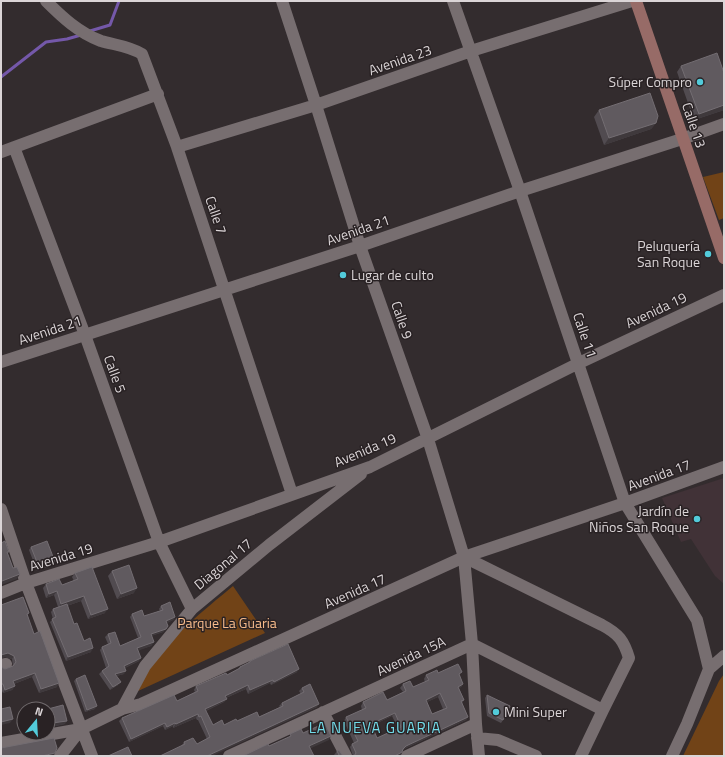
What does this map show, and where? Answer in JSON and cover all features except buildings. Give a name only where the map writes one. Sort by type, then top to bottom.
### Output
[{"type":"street","name":"Calle 7","points":[[46,1],[60,16],[76,28],[101,41],[134,49],[142,54],[177,147],[292,494]]},
{"type":"street","name":"Calle 9","points":[[282,1],[360,246],[428,438],[464,558],[472,644],[479,756]]},
{"type":"street","name":"Calle 11","points":[[454,1],[626,503],[697,620],[709,668]]},
{"type":"street","name":"Avenida 23","points":[[177,147],[316,105],[471,51],[632,1]]},
{"type":"street","name":"Calle 13","points":[[636,1],[724,258]]},
{"type":"street","points":[[1,152],[158,94]]},
{"type":"street","name":"Avenida 21","points":[[1,362],[360,246],[520,191],[724,124]]},
{"type":"street","name":"Calle 5","points":[[14,147],[85,335],[159,542],[192,609]]},
{"type":"street","name":"Avenida 19","points":[[1,593],[26,583],[159,542],[370,467],[579,363],[724,295]]},
{"type":"street","name":"Diagonal 17","points":[[122,709],[145,666],[192,609],[269,545],[370,467]]},
{"type":"street","name":"Avenida 17","points":[[1,743],[81,729],[122,709],[141,704],[464,558],[626,503],[724,467]]},
{"type":"street","points":[[1,509],[26,583],[92,756]]},
{"type":"street","points":[[464,558],[602,625],[611,630],[625,644],[629,658],[581,756]]},
{"type":"street","points":[[472,644],[603,710]]},
{"type":"street","name":"Avenida 15A","points":[[229,756],[472,644]]},
{"type":"street","points":[[672,756],[687,724],[709,668],[724,656]]},
{"type":"street","points":[[323,712],[346,756]]},
{"type":"street","points":[[407,756],[476,724]]},
{"type":"street","points":[[60,756],[81,729]]},
{"type":"street","points":[[477,738],[498,740],[536,756]]},
{"type":"shaded area","name":"Jardín de Niños San Roque","points":[[724,478],[724,584],[715,576],[691,539],[681,542],[662,498]]},
{"type":"green space","points":[[724,172],[724,218],[719,220],[703,177]]},
{"type":"green space","name":"Parque La Guaria","points":[[233,586],[265,633],[138,691],[149,669],[167,646],[188,624]]},
{"type":"green space","points":[[724,674],[724,756],[683,756],[719,681]]},
{"type":"waterway","points":[[90,31],[110,25],[119,1]]},
{"type":"waterway","points":[[1,77],[46,42],[81,35]]},
{"type":"place","name":"Súper Compro","points":[[700,82]]},
{"type":"place","name":"Peluquería San Roque","points":[[708,254]]},
{"type":"place","name":"Lugar de culto","points":[[343,275]]},
{"type":"place","name":"Jardín de Niños San Roque","points":[[697,519]]},
{"type":"place","name":"Mini Super","points":[[496,712]]},
{"type":"district","name":"LA NUEVA GUARIA","points":[[375,728]]}]
